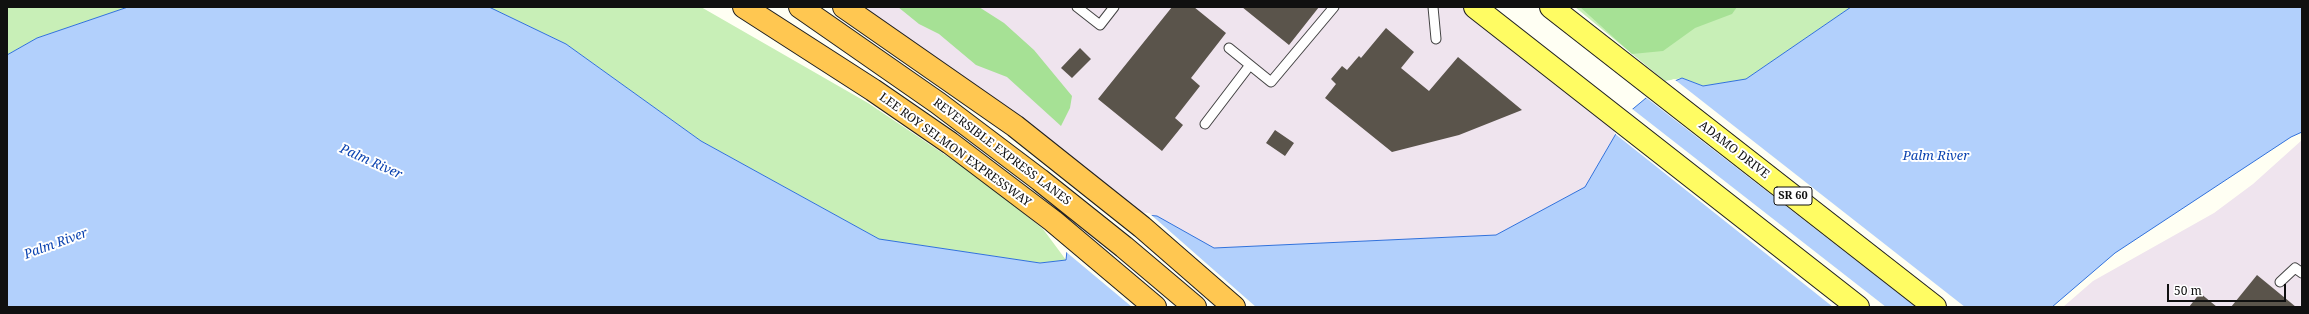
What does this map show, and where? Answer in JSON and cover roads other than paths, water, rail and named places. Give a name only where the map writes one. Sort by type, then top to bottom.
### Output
[{"type":"highway","name":"LEE ROY SELMON EXPRESSWAY","points":[[744,7],[873,90],[950,143],[1053,221],[1155,307]]},
{"type":"highway","name":"REVERSIBLE EXPRESS LANES","points":[[800,7],[938,103],[1040,180],[1124,247],[1195,307]]},
{"type":"highway","points":[[844,7],[963,89],[1066,166],[1142,227],[1234,307]]},
{"type":"main road","points":[[1475,7],[1858,307]]},
{"type":"main road","name":"ADAMO DRIVE","points":[[1552,7],[1935,307]]},
{"type":"lane","points":[[1077,7],[1100,24],[1114,7]]},
{"type":"lane","points":[[1229,48],[1271,82],[1334,7]]},
{"type":"lane","points":[[1433,7],[1436,39]]},
{"type":"lane","points":[[1205,124],[1250,65]]},
{"type":"lane","points":[[2280,282],[2295,268],[2302,273]]},
{"type":"water","name":"Palm River","points":[[128,7],[489,7],[566,44],[701,141],[879,239],[1040,263],[1066,260],[1070,222],[1112,212],[1157,216],[1214,248],[1496,235],[1585,187],[1628,113],[1658,88],[1682,78],[1703,86],[1746,79],[1851,7],[2302,7],[2302,132],[2291,137],[2115,253],[2052,307],[7,307],[7,55],[37,38]]}]
